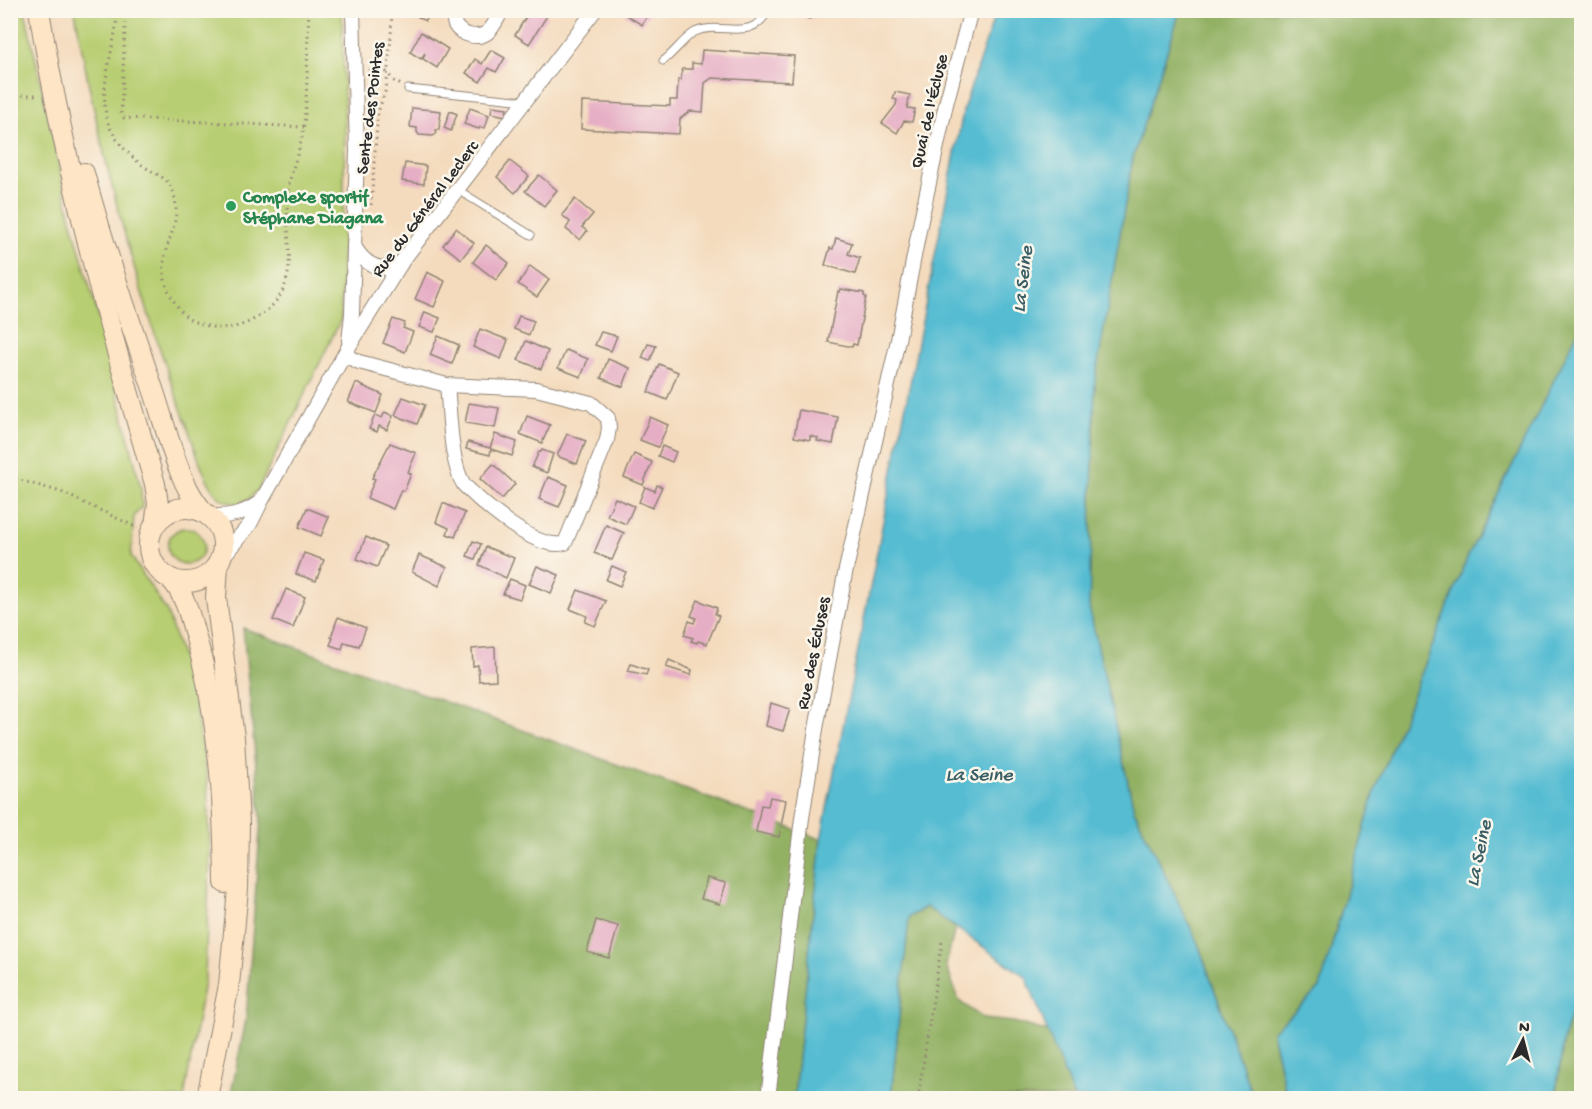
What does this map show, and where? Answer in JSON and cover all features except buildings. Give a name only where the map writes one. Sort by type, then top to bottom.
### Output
[{"type":"main road","points":[[39,10],[54,95],[79,210],[110,331],[155,483],[158,499],[149,549],[153,562],[163,574],[185,583],[208,576],[220,562]]},
{"type":"main road","points":[[49,10],[65,95],[99,229],[189,494],[217,524],[224,547],[216,598],[234,738],[239,823],[238,889],[229,985],[207,1098]]},
{"type":"main road","points":[[153,529],[163,516],[176,509],[191,508],[207,515]]},
{"type":"main road","points":[[171,579],[183,596],[206,678],[215,728],[224,826],[223,933],[211,1024],[196,1098]]},
{"type":"street","points":[[353,10],[357,151],[352,314],[346,352],[358,362],[447,385],[536,389],[591,403],[608,418],[607,440],[565,543],[555,545],[545,542],[503,521],[464,485],[456,462],[447,385]]},
{"type":"street","points":[[454,10],[453,19],[459,30],[478,36],[488,32],[502,10]]},
{"type":"street","name":"Rue du Général Leclerc","points":[[220,562],[250,524],[346,352],[400,265],[596,10]]},
{"type":"street","name":"Quai de l'Écluse","points":[[921,220],[946,104],[971,10]]},
{"type":"street","name":"Rue des Écluses","points":[[768,1098],[802,818],[816,729],[846,574],[898,340],[921,220]]},
{"type":"street","points":[[354,246],[359,256],[370,265],[387,268],[400,265]]},
{"type":"street","points":[[207,515],[237,514],[247,511],[262,500]]},
{"type":"lane","points":[[663,61],[694,32],[709,29],[737,31],[752,27],[764,20],[768,10]]},
{"type":"lane","points":[[408,88],[516,100],[524,105]]},
{"type":"lane","points":[[458,190],[531,235]]},
{"type":"path","points":[[117,10],[117,26],[105,96],[107,120],[117,139],[127,150],[142,165],[171,184],[177,211],[175,226],[166,244],[163,271],[167,288],[177,305],[190,319],[215,328],[233,328],[248,323],[264,313],[281,295],[288,279],[291,255],[287,227],[288,192],[304,127],[309,10]]},
{"type":"path","points":[[126,10],[121,113],[124,118],[304,127]]},
{"type":"path","name":"Sente des Pointes","points":[[370,215],[378,112],[386,89],[392,10]]},
{"type":"path","points":[[355,70],[384,69],[394,81],[408,88]]},
{"type":"path","points":[[10,95],[54,95]]},
{"type":"path","points":[[10,477],[61,492],[119,518],[153,529]]},
{"type":"path","points":[[918,1098],[942,942]]},
{"type":"green space","points":[[10,11],[25,11],[71,219],[99,319],[141,488],[142,507],[134,516],[131,556],[167,612],[192,689],[207,777],[210,853],[205,976],[184,1098],[11,1098]]},
{"type":"green space","name":"Complexe sportif Stéphane Diagana","points":[[75,11],[342,11],[345,132],[341,319],[259,488],[249,499],[237,504],[220,498],[205,476],[152,326],[108,169]]},
{"type":"green space","points":[[1180,11],[1581,11],[1581,325],[1468,556],[1375,791],[1320,988],[1272,1032],[1287,1098],[1253,1098],[1197,941],[1134,810],[1089,607],[1095,381],[1133,157]]},
{"type":"green space","points":[[186,528],[199,533],[204,546],[199,559],[186,564],[173,559],[168,546],[173,533]]},
{"type":"green space","points":[[243,628],[821,839],[794,1098],[230,1098],[246,1020],[261,818]]},
{"type":"green space","points":[[926,907],[955,928],[946,965],[959,1001],[984,1019],[1014,1022],[1049,1032],[1074,1098],[891,1098],[909,917]]},
{"type":"green space","points":[[1581,975],[1581,1098],[1555,1098],[1564,1037]]},
{"type":"water","name":"La Seine","points":[[996,11],[1180,11],[1133,157],[1095,381],[1089,607],[1134,810],[1197,941],[1253,1098],[1074,1098],[1026,977],[926,907],[909,917],[891,1098],[794,1098],[821,839],[964,107]]},
{"type":"water","name":"La Seine","points":[[1581,325],[1582,975],[1564,1037],[1555,1098],[1287,1098],[1272,1032],[1320,988],[1375,791],[1468,556]]},
{"type":"place","name":"Complexe sportif Stéphane Diagana","points":[[231,206]]}]
